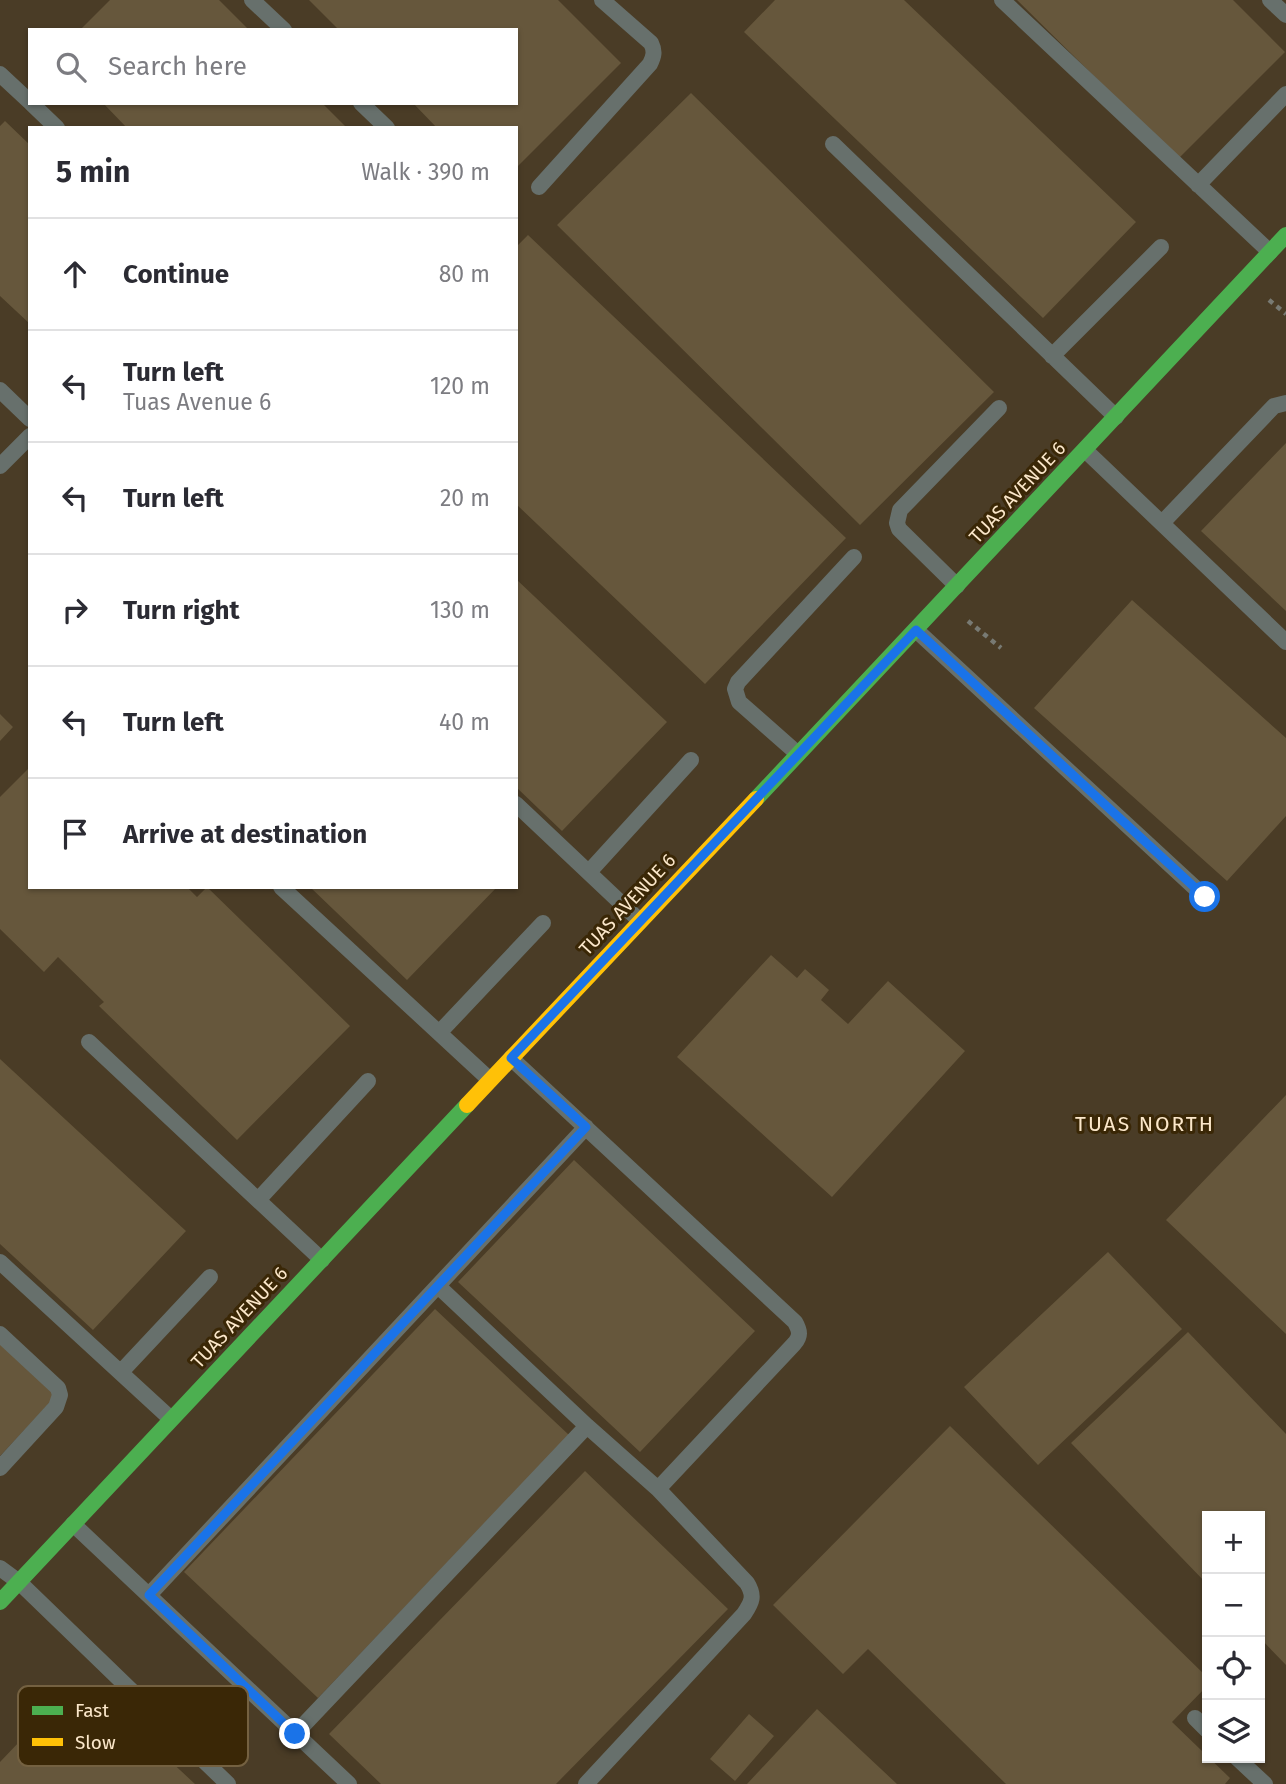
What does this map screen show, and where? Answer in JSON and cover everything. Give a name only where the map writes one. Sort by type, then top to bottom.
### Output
[{"type":"street","name":"TUAS AVENUE 6","points":[[0,1602],[1286,235]]},
{"type":"lane","points":[[252,0],[282,28]]},
{"type":"lane","points":[[1002,0],[1270,252]]},
{"type":"lane","points":[[1270,0],[1286,15]]},
{"type":"lane","points":[[539,187],[653,58],[651,43],[612,3]]},
{"type":"lane","points":[[0,74],[28,100]]},
{"type":"lane","points":[[1198,185],[1286,94]]},
{"type":"lane","points":[[33,105],[56,126]]},
{"type":"lane","points":[[363,105],[385,126]]},
{"type":"lane","points":[[833,144],[1116,417]]},
{"type":"lane","points":[[1052,356],[1160,247]]},
{"type":"lane","points":[[0,390],[28,417]]},
{"type":"lane","points":[[1162,523],[1274,406],[1286,402]]},
{"type":"lane","points":[[957,586],[899,529],[898,516],[900,510],[999,408]]},
{"type":"lane","points":[[0,466],[28,438]]},
{"type":"lane","points":[[1085,450],[1286,642]]},
{"type":"lane","points":[[799,754],[739,702],[735,689],[738,682],[855,557]]},
{"type":"lane","points":[[916,630],[1205,897]]},
{"type":"lane","points":[[589,872],[691,760]]},
{"type":"lane","points":[[518,806],[640,921]]},
{"type":"lane","points":[[283,889],[490,1080]]},
{"type":"lane","points":[[439,1033],[542,923]]},
{"type":"lane","points":[[89,1042],[322,1260]]},
{"type":"lane","points":[[511,1058],[795,1322],[800,1333],[794,1344],[658,1489]]},
{"type":"lane","points":[[258,1200],[368,1080]]},
{"type":"lane","points":[[149,1595],[586,1127]]},
{"type":"lane","points":[[0,1262],[172,1419]]},
{"type":"lane","points":[[121,1372],[210,1277]]},
{"type":"lane","points":[[438,1286],[658,1489],[747,1583],[752,1592],[752,1601],[744,1614],[586,1784]]},
{"type":"lane","points":[[0,1334],[58,1388],[60,1395],[56,1407],[0,1468]]},
{"type":"lane","points":[[295,1734],[587,1426]]},
{"type":"lane","points":[[73,1524],[245,1686]]},
{"type":"lane","points":[[0,1568],[19,1582],[127,1686]]},
{"type":"lane","points":[[248,1689],[349,1784]]},
{"type":"lane","points":[[1195,1718],[1202,1725]]},
{"type":"lane","points":[[1241,1763],[1256,1781]]},
{"type":"lane","points":[[209,1766],[228,1784]]},
{"type":"building","points":[[110,0],[219,0],[247,28],[82,28]]},
{"type":"building","points":[[309,0],[558,0],[621,63],[518,166],[518,126],[435,126],[415,105],[518,105],[518,28],[337,28]]},
{"type":"building","points":[[775,0],[904,0],[1136,222],[1043,318],[744,32]]},
{"type":"building","points":[[1017,0],[1233,0],[1285,52],[1178,159]]},
{"type":"building","points":[[691,93],[994,392],[860,525],[557,225]]},
{"type":"building","points":[[105,105],[324,105],[345,126],[125,126]]},
{"type":"building","points":[[5,121],[28,143],[28,322],[0,296],[0,126]]},
{"type":"building","points":[[528,235],[846,538],[705,684],[518,506],[518,245]]},
{"type":"building","points":[[1286,443],[1286,611],[1201,531]]},
{"type":"building","points":[[518,581],[667,722],[562,831],[518,789]]},
{"type":"building","points":[[1132,600],[1286,738],[1286,816],[1227,881],[1034,708]]},
{"type":"building","points":[[0,714],[13,727],[0,741]]},
{"type":"building","points":[[28,769],[28,889],[189,889],[197,897],[205,889],[209,889],[350,1026],[237,1140],[99,1006],[104,1002],[58,957],[44,972],[0,929],[0,797]]},
{"type":"building","points":[[312,889],[495,889],[407,980]]},
{"type":"building","points":[[771,955],[797,978],[805,969],[829,990],[821,1000],[848,1024],[888,981],[965,1051],[832,1197],[677,1057]]},
{"type":"building","points":[[0,1059],[186,1231],[93,1330],[0,1244]]},
{"type":"building","points":[[1286,1095],[1286,1334],[1166,1220]]},
{"type":"building","points":[[574,1160],[755,1331],[640,1452],[458,1282]]},
{"type":"building","points":[[1108,1252],[1182,1329],[1038,1465],[964,1387]]},
{"type":"building","points":[[435,1309],[569,1435],[318,1698],[184,1572]]},
{"type":"building","points":[[1188,1332],[1286,1434],[1286,1665],[1265,1643],[1265,1511],[1202,1511],[1202,1579],[1071,1443]]},
{"type":"building","points":[[0,1343],[57,1395],[0,1456]]},
{"type":"building","points":[[950,1426],[1202,1672],[1202,1691],[1172,1722],[1202,1751],[1202,1763],[1214,1763],[1230,1778],[1225,1784],[1006,1784],[868,1649],[843,1674],[773,1605]]},
{"type":"building","points":[[585,1471],[728,1609],[556,1784],[381,1784],[329,1734]]},
{"type":"building","points":[[817,1709],[897,1784],[747,1784]]},
{"type":"building","points":[[749,1714],[774,1736],[735,1781],[710,1759]]},
{"type":"building","points":[[18,1743],[18,1766],[176,1766],[195,1784],[0,1784],[0,1762]]},
{"type":"traffic: fast","points":[[756,799],[1286,235]]},
{"type":"traffic: fast","points":[[0,1602],[467,1105]]},
{"type":"traffic: slow","points":[[467,1105],[756,799]]},
{"type":"district","name":"TUAS NORTH","points":[[1145,1124]]},
{"type":"route","points":[[295,1734],[149,1595],[586,1127],[511,1058],[916,630],[1205,897]]}]
